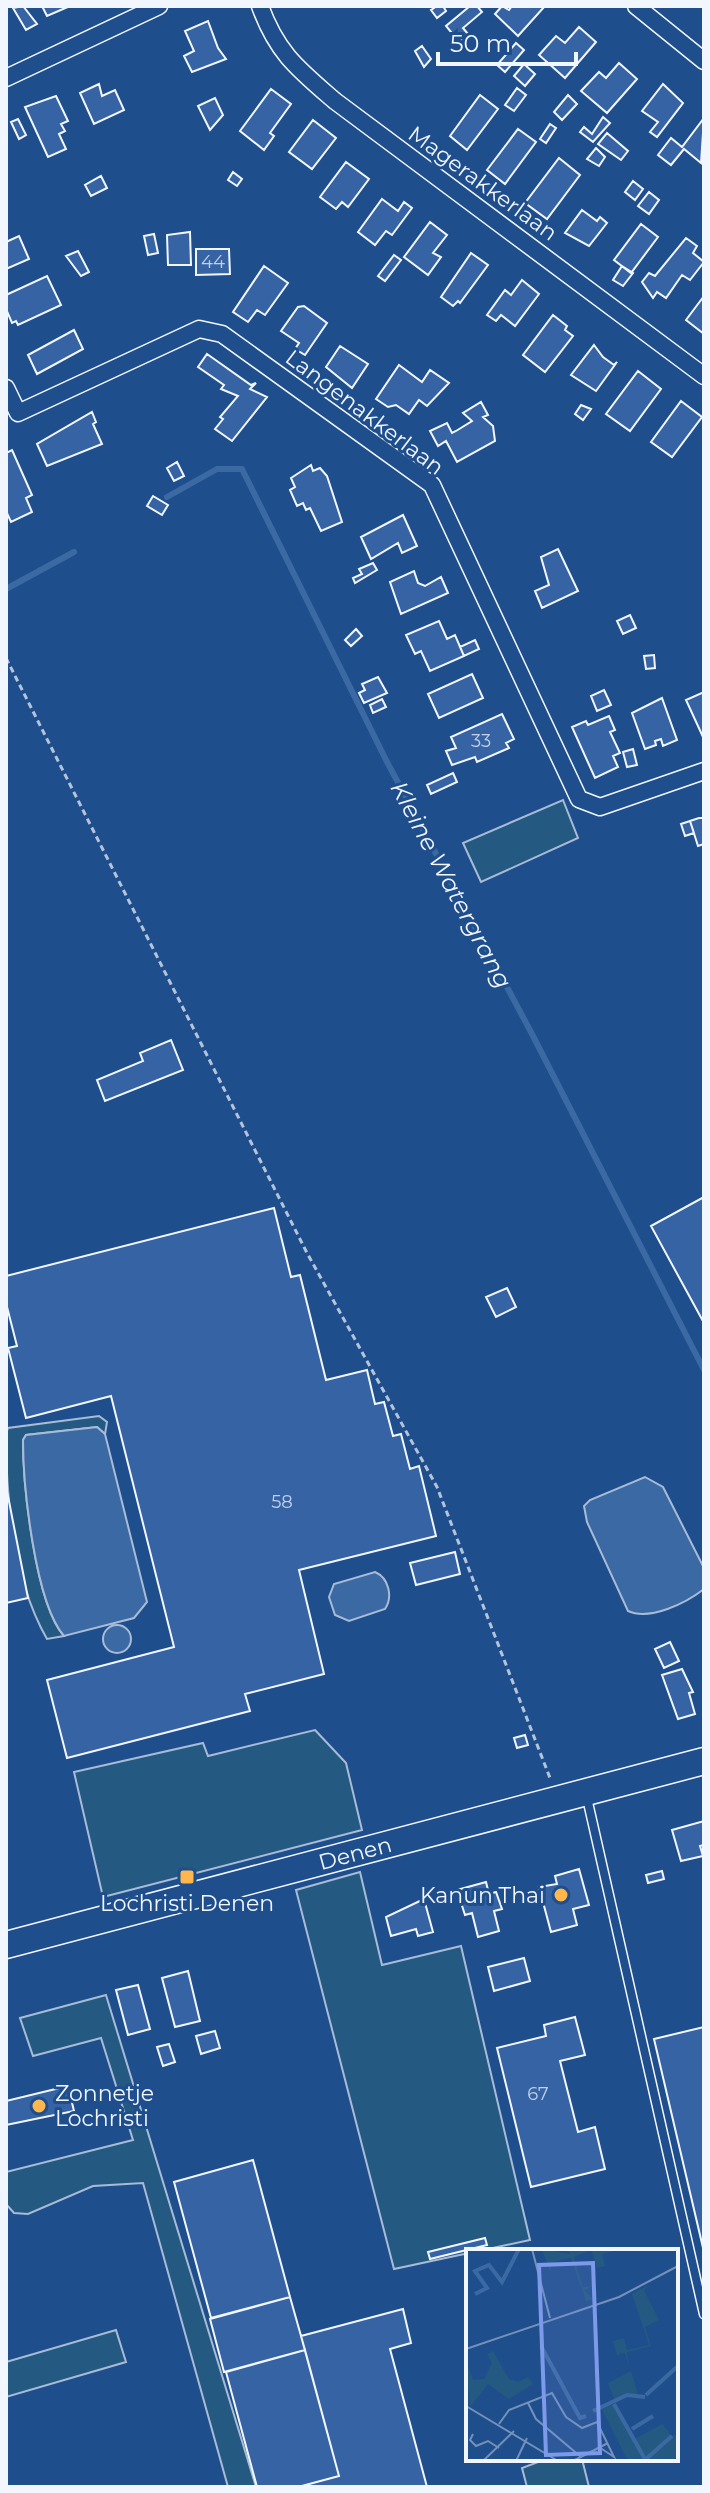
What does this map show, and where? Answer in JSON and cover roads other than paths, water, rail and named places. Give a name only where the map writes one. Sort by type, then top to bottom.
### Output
[{"type":"main road","name":"Denen","points":[[6,1945],[704,1761]]},
{"type":"street","points":[[6,78],[159,6]]},
{"type":"street","name":"Magerakkerlaan","points":[[260,6],[272,39],[288,61],[335,101],[704,376]]},
{"type":"street","points":[[636,6],[704,61]]},
{"type":"street","name":"Langenakkerlaan","points":[[6,388],[12,416],[185,334],[205,329],[222,334],[432,485],[579,799],[600,807],[704,771]]},
{"type":"lane","points":[[586,1793],[704,2314]]},
{"type":"waterway","name":"Kleine Watergrang","points":[[167,497],[217,469],[242,469],[386,760],[532,1034],[704,1370]]},
{"type":"waterway","name":"Kleine Watergrang","points":[[6,589],[74,552]]},
{"type":"place","name":"Lochristi Denen","points":[[187,1877]]},
{"type":"place","name":"Kanun Thai","points":[[561,1895]]},
{"type":"place","name":"Zonnetje Lochristi","points":[[39,2106]]}]
